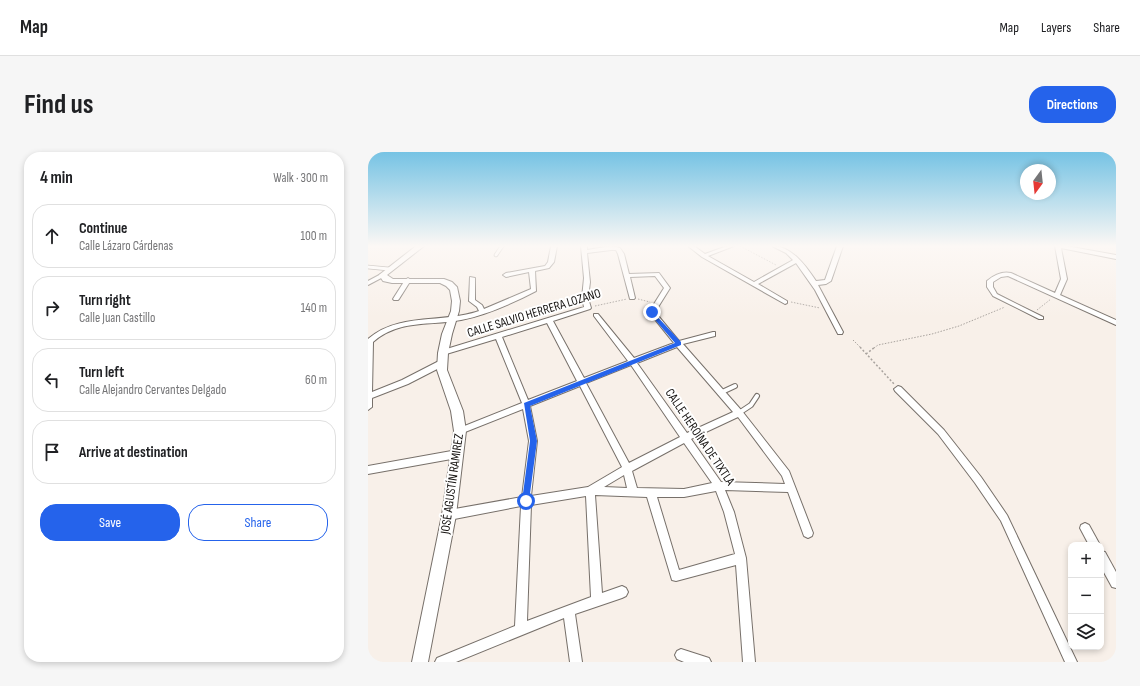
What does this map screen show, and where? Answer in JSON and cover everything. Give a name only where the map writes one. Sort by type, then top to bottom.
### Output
[{"type":"street","points":[[368,283],[383,275],[388,270]]},
{"type":"street","points":[[506,275],[538,270]]},
{"type":"street","points":[[586,270],[587,284],[585,304],[588,308]]},
{"type":"street","points":[[625,270],[632,298]]},
{"type":"street","points":[[729,270],[785,302]]},
{"type":"street","points":[[754,284],[778,270]]},
{"type":"street","points":[[804,270],[831,312],[840,332]]},
{"type":"street","points":[[814,283],[824,283],[828,281],[832,270]]},
{"type":"street","points":[[1056,296],[1064,279],[1063,270]]},
{"type":"street","points":[[368,407],[370,341],[374,337],[389,327],[464,318],[534,290],[532,271]]},
{"type":"street","points":[[1041,318],[995,295],[990,287],[990,282],[1005,273],[1009,274],[1116,323]]},
{"type":"street","points":[[626,276],[657,274],[667,288],[656,303],[652,312],[719,393],[739,413],[786,474],[808,533]]},
{"type":"street","name":"JOSÉ AGUSTÍN RAMIREZ","points":[[383,275],[386,279],[392,281],[441,281],[449,284],[454,289],[455,293],[455,311],[443,358],[442,370],[457,412],[460,431],[449,515],[420,662]]},
{"type":"street","points":[[472,278],[472,301],[480,306],[482,311]]},
{"type":"street","points":[[396,299],[408,280]]},
{"type":"street","name":"CALLE SALVIO HERRERA LOZANO","points":[[368,397],[405,382],[443,358],[498,335],[588,308]]},
{"type":"street","name":"CALLE HEROÍNA DE TIXTLA","points":[[596,315],[633,362],[719,486],[729,512],[740,558],[749,662]]},
{"type":"street","points":[[549,320],[627,468],[633,492]]},
{"type":"street","points":[[460,431],[679,343],[713,334]]},
{"type":"street","points":[[498,335],[526,404],[533,441],[526,501],[521,629]]},
{"type":"street","points":[[898,389],[941,432],[978,480],[1004,518],[1071,662]]},
{"type":"street","points":[[590,491],[627,468],[686,437],[739,413]]},
{"type":"street","points":[[368,470],[457,454]]},
{"type":"street","points":[[449,515],[590,491],[684,493],[719,486],[791,488]]},
{"type":"street","points":[[590,491],[597,600]]},
{"type":"street","points":[[652,493],[676,576],[740,558]]},
{"type":"street","points":[[1085,528],[1093,542]]},
{"type":"street","points":[[1104,561],[1116,583]]},
{"type":"street","points":[[441,662],[569,610],[622,592]]},
{"type":"street","points":[[569,610],[576,662]]},
{"type":"street","points":[[680,655],[704,662]]},
{"type":"lane","points":[[719,393],[735,386]]},
{"type":"lane","points":[[739,413],[751,405],[757,396]]},
{"type":"path","points":[[1032,313],[1056,296]]},
{"type":"path","points":[[632,298],[656,303]]},
{"type":"path","name":"CALLE SALVIO HERRERA LOZANO","points":[[588,308],[632,298]]},
{"type":"path","points":[[785,302],[815,306],[831,312]]},
{"type":"path","points":[[866,354],[878,345],[932,334],[959,326],[1013,304]]},
{"type":"path","points":[[853,340],[898,389]]},
{"type":"route","points":[[526,501],[533,441],[526,404],[582,383],[679,343],[652,312]]}]
